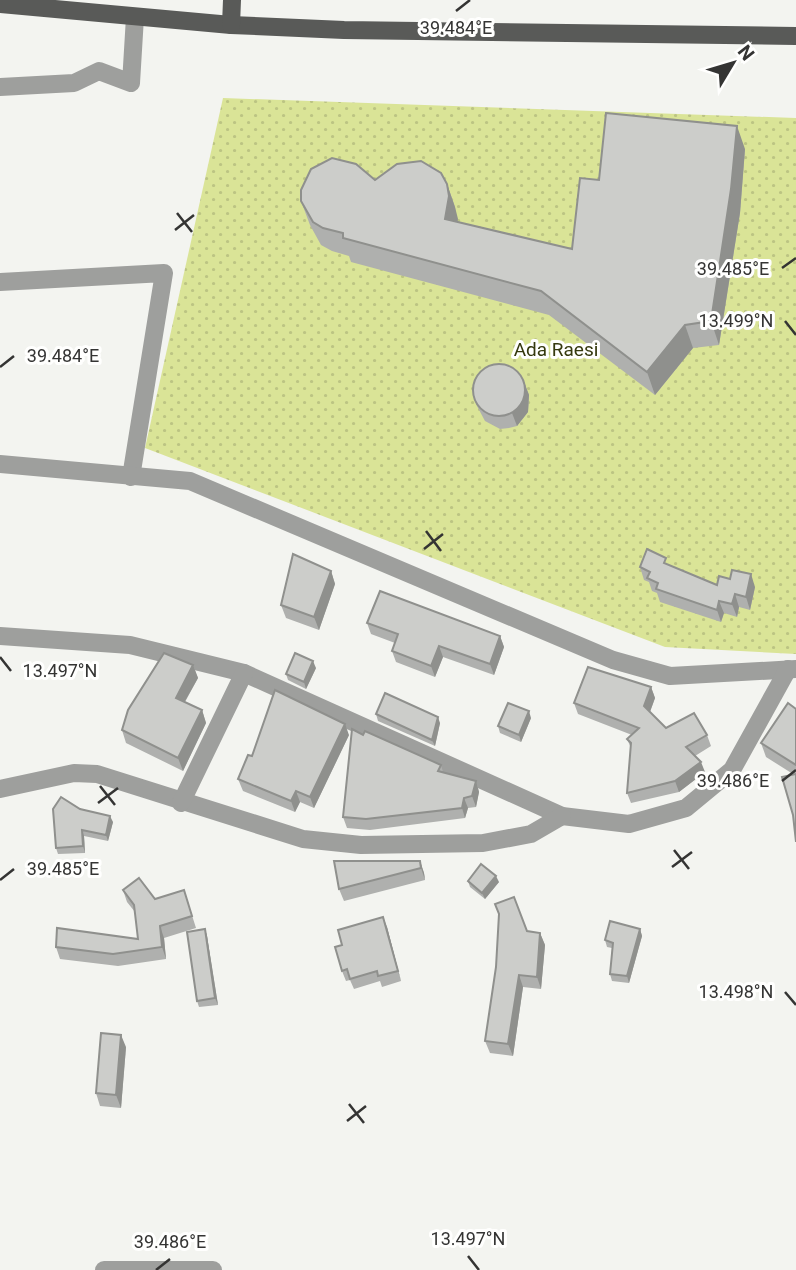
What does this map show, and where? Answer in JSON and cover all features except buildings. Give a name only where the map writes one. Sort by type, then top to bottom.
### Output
[{"type":"main road","points":[[231,25],[232,0]]},
{"type":"main road","points":[[0,4],[50,4],[135,17],[344,30],[796,36]]},
{"type":"street","points":[[0,87],[74,83],[99,71],[131,83],[135,17]]},
{"type":"street","points":[[0,282],[164,273],[131,477]]},
{"type":"street","points":[[0,464],[190,481],[625,663],[670,676],[792,669]]},
{"type":"street","points":[[0,636],[130,645],[244,673],[562,816],[629,824],[686,808],[732,770],[792,669]]},
{"type":"street","points":[[181,803],[244,673]]},
{"type":"street","points":[[0,789],[74,773],[97,774],[181,803],[303,839],[361,845],[483,843],[531,834],[562,816]]},
{"type":"street","points":[[104,1270],[213,1270]]},
{"type":"green space","name":"Ada Raesi","points":[[223,98],[796,118],[796,654],[665,647],[145,448]]}]
